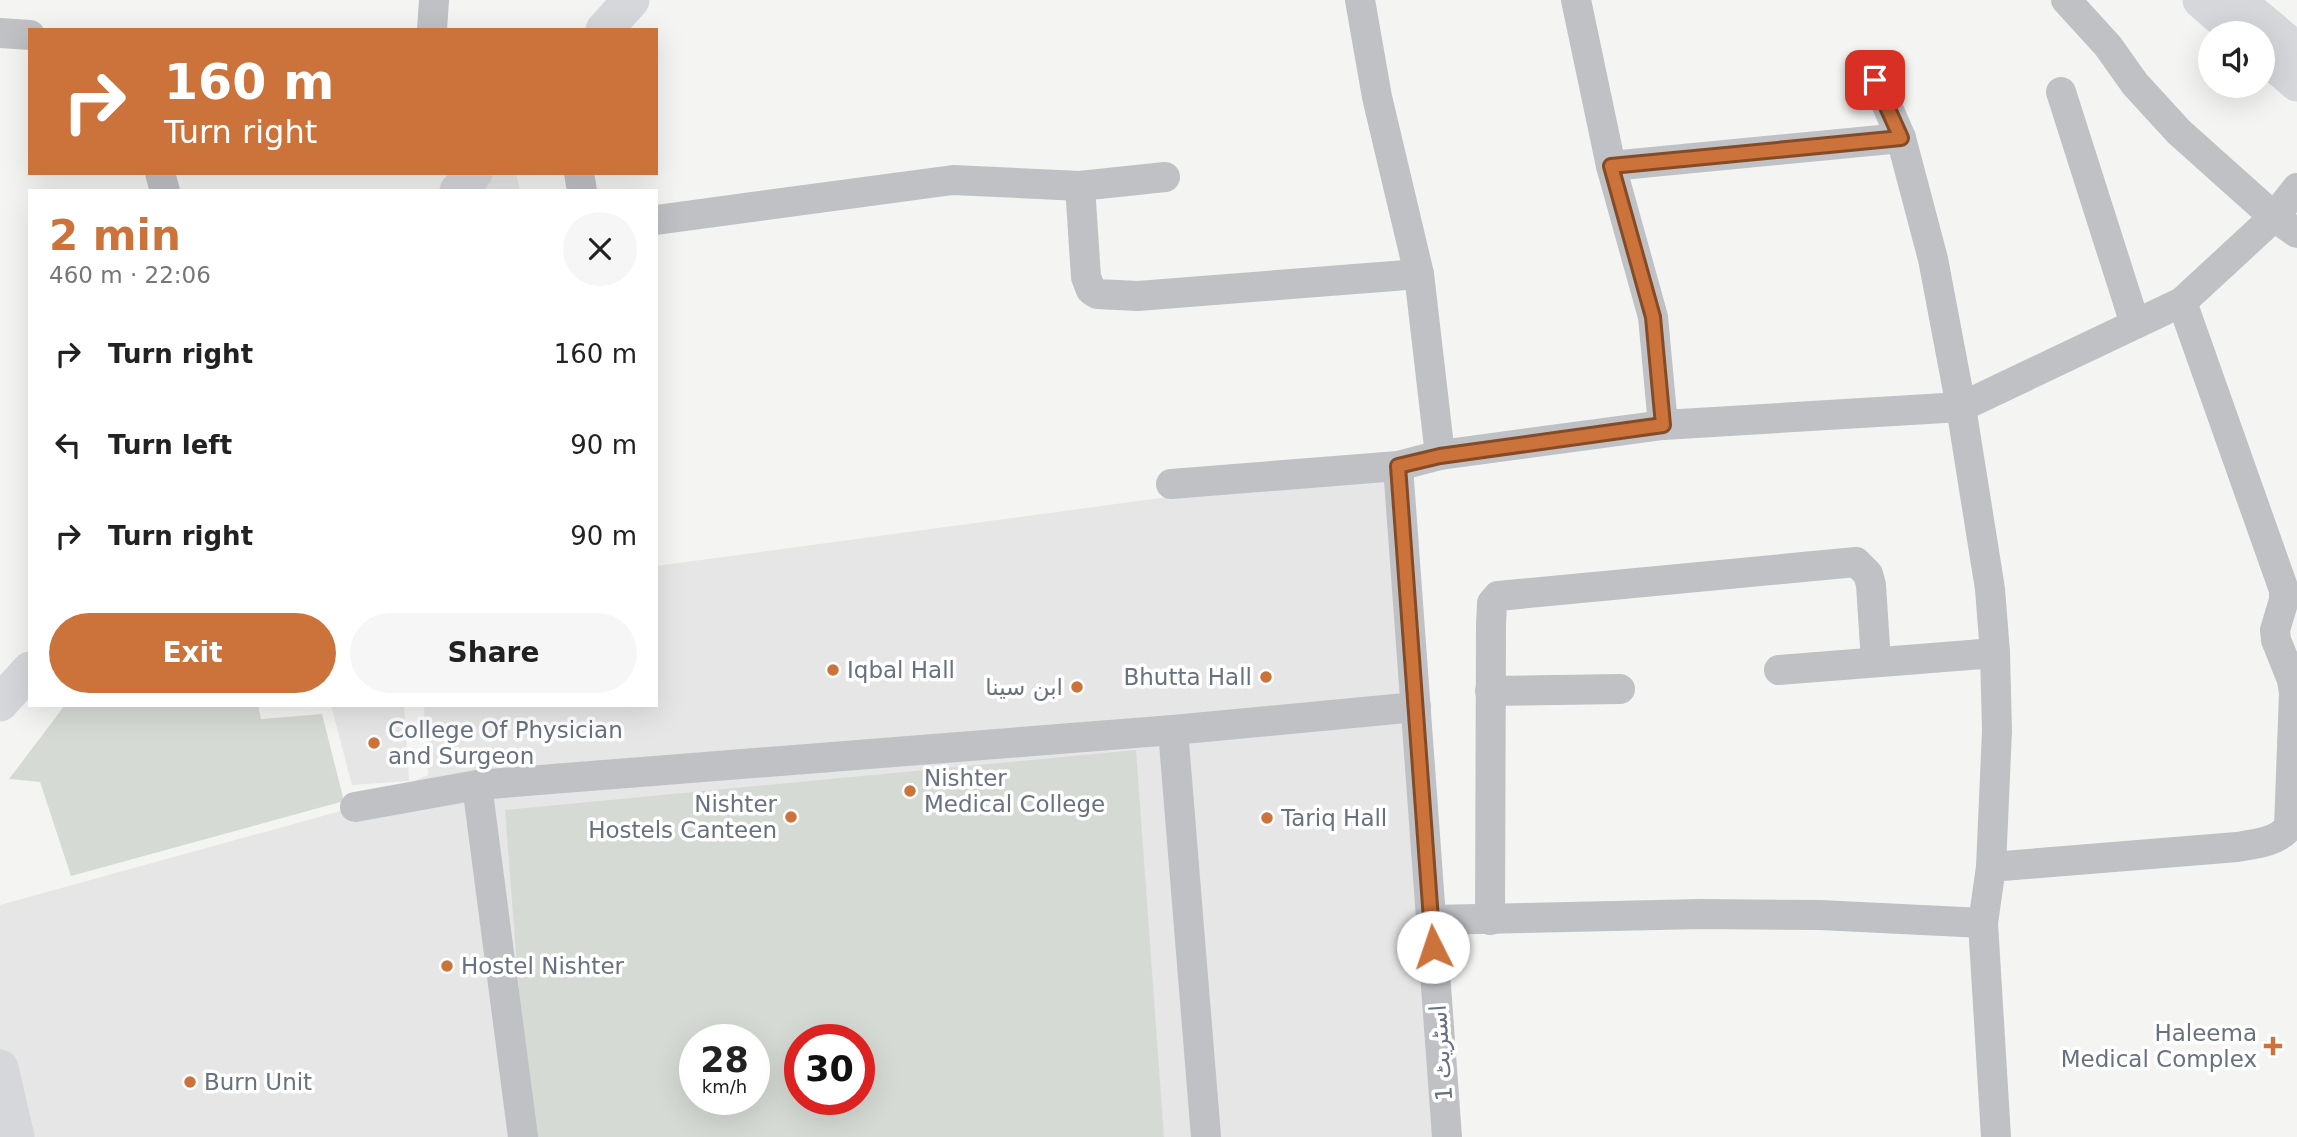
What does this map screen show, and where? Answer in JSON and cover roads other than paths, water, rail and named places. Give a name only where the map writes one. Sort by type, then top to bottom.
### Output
[{"type":"main road","points":[[606,28],[631,0]]},
{"type":"main road","points":[[2225,10],[2297,51]]},
{"type":"main road","points":[[2275,64],[2297,83]]},
{"type":"main road","points":[[460,189],[472,175]]},
{"type":"main road","points":[[0,703],[28,672]]},
{"type":"main road","points":[[0,1068],[16,1137]]},
{"type":"street","points":[[432,28],[434,0]]},
{"type":"street","points":[[1360,0],[1377,97],[1419,274],[1440,456]]},
{"type":"street","points":[[1576,0],[1611,166],[1653,317],[1663,425]]},
{"type":"street","points":[[2066,0],[2108,46],[2135,85],[2179,132],[2285,225]]},
{"type":"street","points":[[0,33],[28,35]]},
{"type":"street","points":[[1875,80],[1901,138],[1933,259],[1961,407],[1990,589],[1997,731],[1991,867],[1983,923],[1996,1137]]},
{"type":"street","points":[[2061,92],[2135,324]]},
{"type":"street","points":[[1611,166],[1901,138]]},
{"type":"street","points":[[658,220],[953,180],[1080,186],[1165,177]]},
{"type":"street","points":[[1080,186],[1086,277],[1091,290],[1097,294],[1138,296],[1419,274]]},
{"type":"street","points":[[1171,484],[1398,466],[1440,456],[1663,425],[1961,407],[2182,302],[2285,225],[2297,188]]},
{"type":"street","points":[[1991,867],[2237,847],[2265,842],[2283,834],[2289,827],[2294,693],[2275,630],[2284,600],[2284,590],[2182,302]]},
{"type":"street","name":"اسٹریٹ 1","points":[[1398,466],[1447,1137]]},
{"type":"street","points":[[1490,920],[1492,603],[1498,596],[1856,562],[1863,566],[1871,585],[1876,662]]},
{"type":"street","points":[[1779,670],[1995,653]]},
{"type":"street","points":[[1490,691],[1620,689]]},
{"type":"street","points":[[355,807],[477,785],[1416,708]]},
{"type":"street","points":[[1173,730],[1206,1137]]},
{"type":"street","points":[[477,785],[523,1137]]},
{"type":"street","points":[[1431,920],[1701,914],[1820,915],[1983,923]]},
{"type":"place","name":"Iqbal Hall","points":[[833,670]]},
{"type":"place","name":"Bhutta Hall","points":[[1266,677]]},
{"type":"place","name":"ابن سینا","points":[[1077,687]]},
{"type":"place","name":"College Of Physician and Surgeon","points":[[374,743]]},
{"type":"place","name":"Nishter Medical College","points":[[910,791]]},
{"type":"place","name":"Nishter Hostels Canteen","points":[[791,817]]},
{"type":"place","name":"Tariq Hall","points":[[1267,818]]},
{"type":"place","name":"Hostel Nishter","points":[[447,966]]},
{"type":"place","name":"Haleema Medical Complex","points":[[2273,1046]]},
{"type":"place","name":"Burn Unit","points":[[190,1082]]}]
